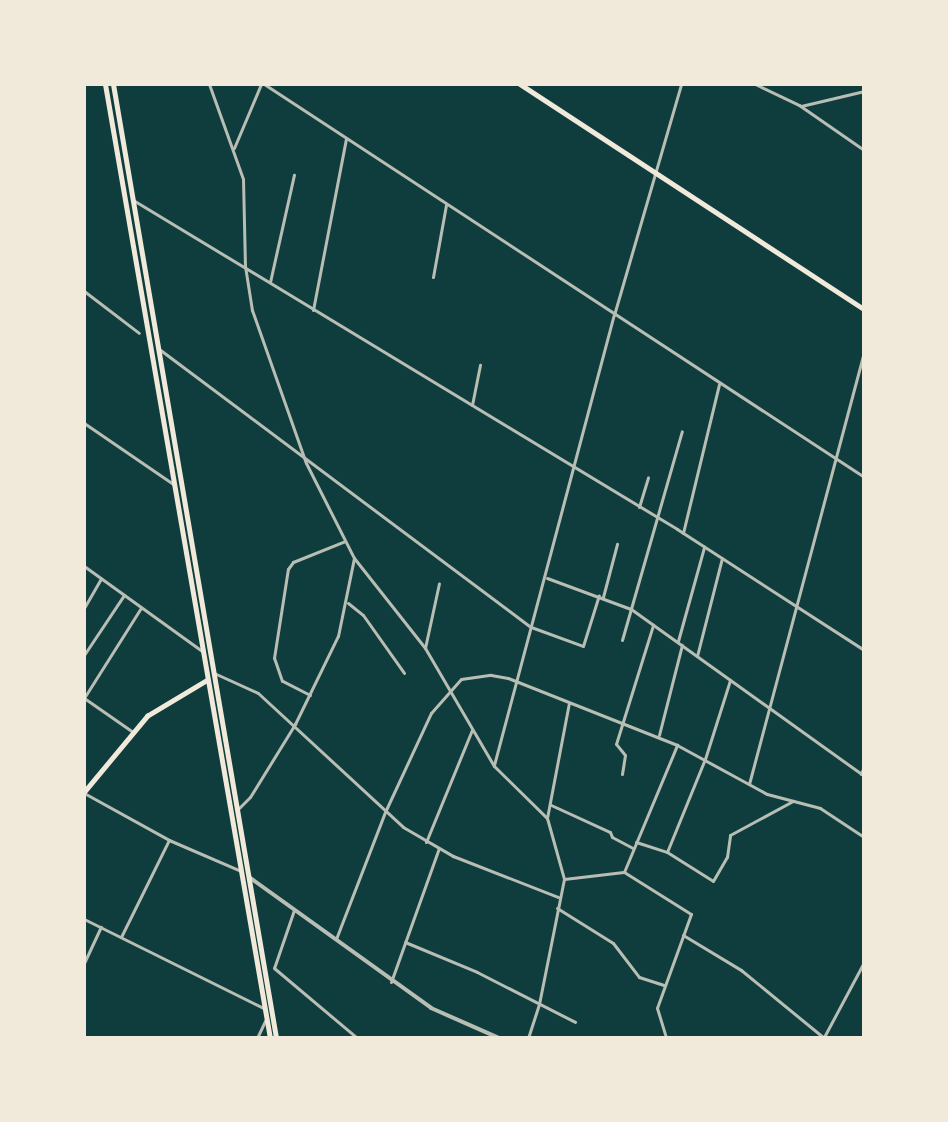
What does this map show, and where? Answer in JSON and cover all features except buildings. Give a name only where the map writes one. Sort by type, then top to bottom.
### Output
[{"type":"main road","points":[[105,84],[231,825],[270,1038]]},
{"type":"main road","points":[[113,84],[276,1038]]},
{"type":"main road","points":[[520,84],[864,309]]},
{"type":"main road","points":[[123,188],[131,186]]},
{"type":"main road","points":[[84,792],[147,717],[207,680]]},
{"type":"main road","points":[[231,825],[238,823]]},
{"type":"street","points":[[208,84],[234,148],[243,179],[245,266],[266,357],[306,463],[354,558],[424,648],[448,692],[494,766],[547,818],[564,879],[558,897],[539,1004],[528,1038]]},
{"type":"street","points":[[234,148],[263,84],[864,477]]},
{"type":"street","points":[[494,766],[514,684],[546,578],[614,315],[657,174],[681,84]]},
{"type":"street","points":[[755,84],[801,106],[864,150]]},
{"type":"street","points":[[801,106],[864,91]]},
{"type":"street","points":[[313,310],[346,138]]},
{"type":"street","points":[[270,282],[294,175]]},
{"type":"street","points":[[133,200],[683,533],[864,650]]},
{"type":"street","points":[[433,277],[446,204]]},
{"type":"street","points":[[84,291],[139,333]]},
{"type":"street","points":[[159,349],[282,440],[306,463],[531,627],[583,646],[617,544]]},
{"type":"street","points":[[749,784],[864,353]]},
{"type":"street","points":[[472,405],[480,365]]},
{"type":"street","points":[[683,533],[719,384]]},
{"type":"street","points":[[84,423],[174,485]]},
{"type":"street","points":[[622,640],[682,431]]},
{"type":"street","points":[[639,507],[648,477]]},
{"type":"street","points":[[310,695],[282,681],[273,657],[288,568],[293,562],[345,541]]},
{"type":"street","points":[[678,642],[704,547]]},
{"type":"street","points":[[236,811],[250,797],[295,724],[338,636],[348,603],[354,558]]},
{"type":"street","points":[[697,657],[722,558]]},
{"type":"street","points":[[84,566],[203,652]]},
{"type":"street","points":[[546,578],[601,596],[631,609],[863,775],[864,766]]},
{"type":"street","points":[[84,608],[101,579]]},
{"type":"street","points":[[424,648],[439,583]]},
{"type":"street","points":[[84,655],[124,595]]},
{"type":"street","points":[[348,603],[363,615],[404,673]]},
{"type":"street","points":[[134,733],[84,698],[141,608]]},
{"type":"street","points":[[622,774],[625,755],[616,744],[653,625]]},
{"type":"street","points":[[659,735],[682,645]]},
{"type":"street","points":[[214,673],[258,693],[295,724],[385,812],[426,842],[558,897]]},
{"type":"street","points":[[336,939],[385,812],[431,713],[461,679],[491,675],[508,678],[514,684],[659,735],[749,784],[793,801],[820,808],[864,837]]},
{"type":"street","points":[[667,852],[705,759],[730,680]]},
{"type":"street","points":[[547,818],[569,703]]},
{"type":"street","points":[[426,842],[472,730]]},
{"type":"street","points":[[624,873],[676,745]]},
{"type":"street","points":[[84,792],[169,840],[241,871],[336,939],[391,982],[431,1008],[500,1038]]},
{"type":"street","points":[[636,842],[667,852],[713,881],[727,857],[730,835],[793,801]]},
{"type":"street","points":[[551,805],[610,832],[633,848]]},
{"type":"street","points":[[121,937],[169,840]]},
{"type":"street","points":[[391,982],[439,848]]},
{"type":"street","points":[[564,879],[624,873],[691,914],[657,1008],[666,1038]]},
{"type":"street","points":[[556,908],[613,943],[639,977],[664,985]]},
{"type":"street","points":[[294,910],[274,968],[357,1038]]},
{"type":"street","points":[[84,919],[265,1009]]},
{"type":"street","points":[[84,963],[101,927]]},
{"type":"street","points":[[683,935],[768,990],[824,1038],[864,962]]},
{"type":"street","points":[[405,942],[477,972],[575,1022]]},
{"type":"street","points":[[257,1038],[266,1020]]}]
